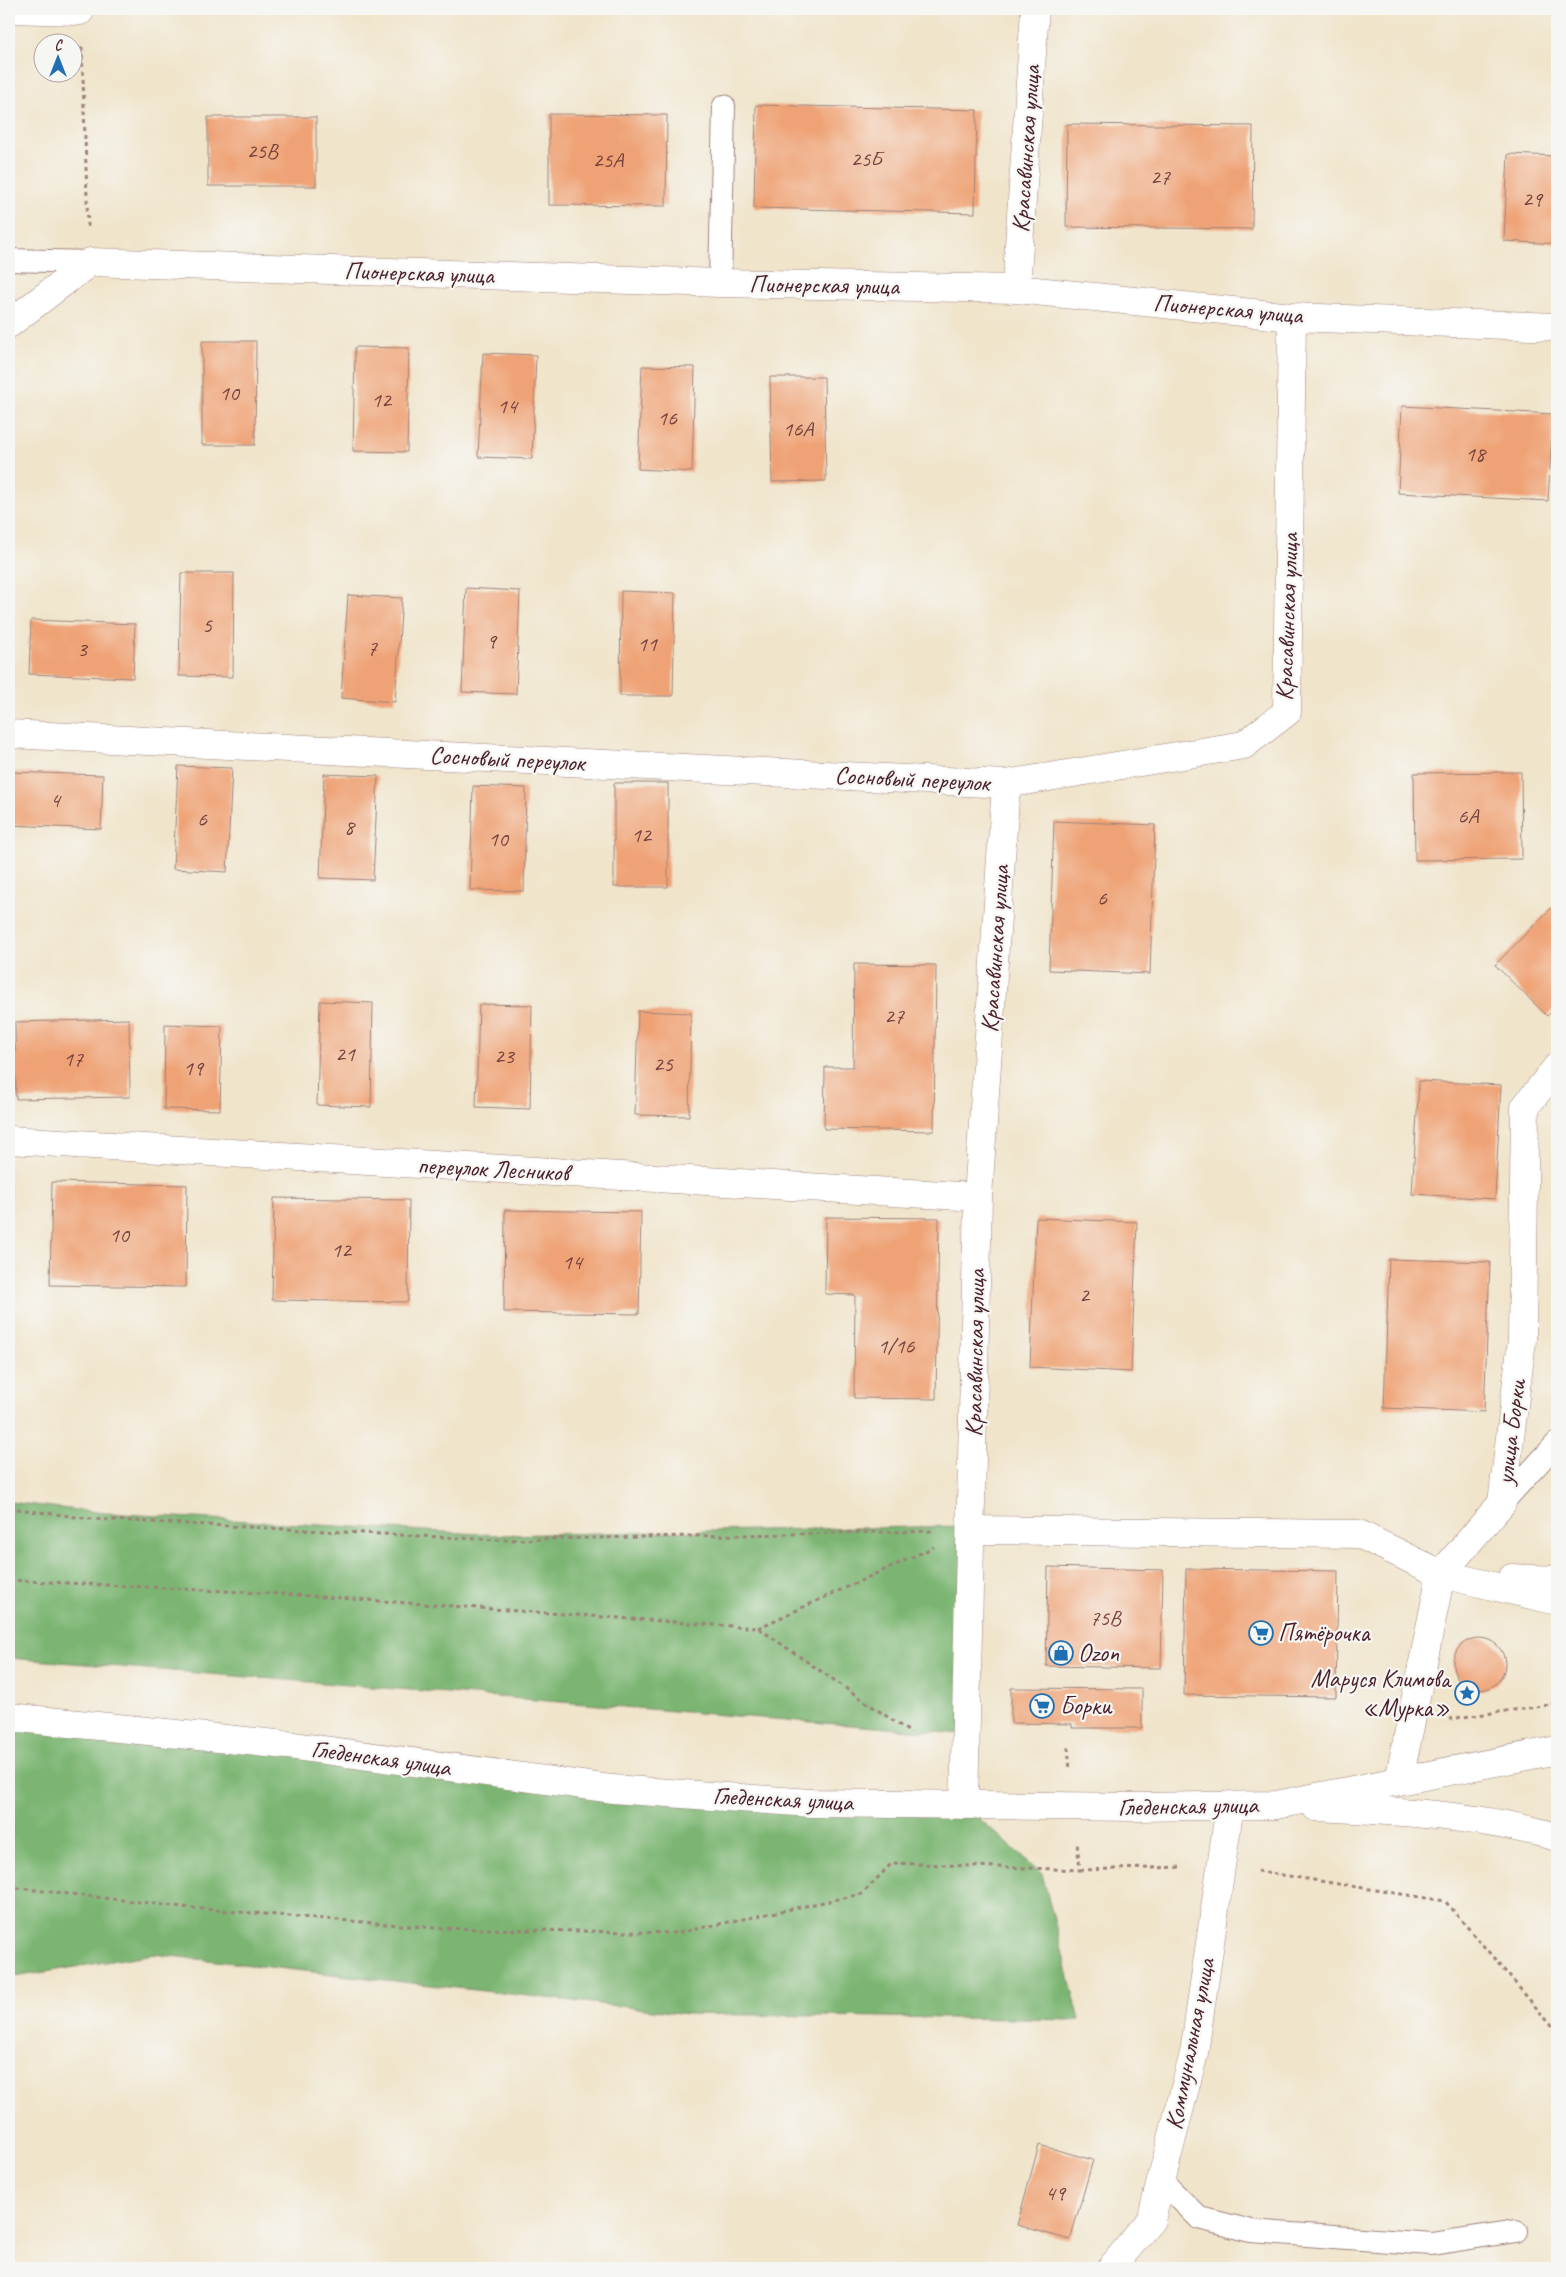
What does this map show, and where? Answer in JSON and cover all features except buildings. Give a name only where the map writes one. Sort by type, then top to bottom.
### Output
[{"type":"street","points":[[9,9],[80,12]]},
{"type":"street","name":"Красавинская улица","points":[[1016,289],[1035,9]]},
{"type":"street","name":"Пионерская улица","points":[[90,262],[720,283],[1016,289],[1292,316],[1557,327]]},
{"type":"street","points":[[9,324],[90,262]]},
{"type":"street","name":"Красавинская улица","points":[[964,1805],[978,1197],[1006,784],[1244,746],[1287,712],[1292,316]]},
{"type":"street","name":"Сосновый переулок","points":[[9,734],[1006,784]]},
{"type":"street","name":"улица Борки","points":[[1399,1780],[1441,1574],[1502,1503],[1522,1340],[1525,1107],[1557,1068]]},
{"type":"street","name":"переулок Лесников","points":[[9,1140],[978,1197]]},
{"type":"street","points":[[970,1530],[1359,1534],[1441,1574],[1557,1601]]},
{"type":"street","points":[[1441,1574],[1557,1580]]},
{"type":"street","name":"Гледенская улица","points":[[9,1717],[287,1745],[612,1789],[811,1803],[1073,1806],[1276,1805],[1557,1750]]},
{"type":"street","name":"Коммунальная улица","points":[[1111,2268],[1151,2220],[1194,2053],[1230,1805]]},
{"type":"street","points":[[1276,1805],[1423,1813],[1538,1832],[1557,1837]]},
{"type":"lane","points":[[720,283],[724,106]]},
{"type":"lane","points":[[9,260],[90,262]]},
{"type":"lane","points":[[1502,1503],[1557,1442]]},
{"type":"lane","points":[[1161,2180],[1199,2218],[1251,2232],[1432,2244],[1516,2232]]},
{"type":"path","points":[[80,12],[90,262]]},
{"type":"path","points":[[9,1508],[92,1519],[498,1540],[970,1530]]},
{"type":"path","points":[[9,1580],[283,1594],[758,1628],[970,1530]]},
{"type":"path","points":[[758,1628],[911,1733]]},
{"type":"path","points":[[1410,1724],[1557,1704]]},
{"type":"path","points":[[1068,1746],[1080,1870]]},
{"type":"path","points":[[9,1887],[191,1908],[436,1928],[676,1933],[862,1894],[892,1864],[1080,1870],[1222,1866],[1445,1902],[1557,2032]]},
{"type":"green space","points":[[9,1502],[104,1513],[498,1535],[966,1526],[962,1734],[9,1658]]},
{"type":"green space","points":[[9,1717],[612,1789],[964,1805],[1042,1874],[1080,2020],[689,2014],[153,1954],[9,1978]]},
{"type":"place","name":"Пятёрочка","points":[[1261,1633]]},
{"type":"place","name":"Ozon","points":[[1061,1653]]},
{"type":"place","name":"Маруся Климова «Мурка»","points":[[1467,1693]]},
{"type":"place","name":"Борки","points":[[1042,1706]]}]
